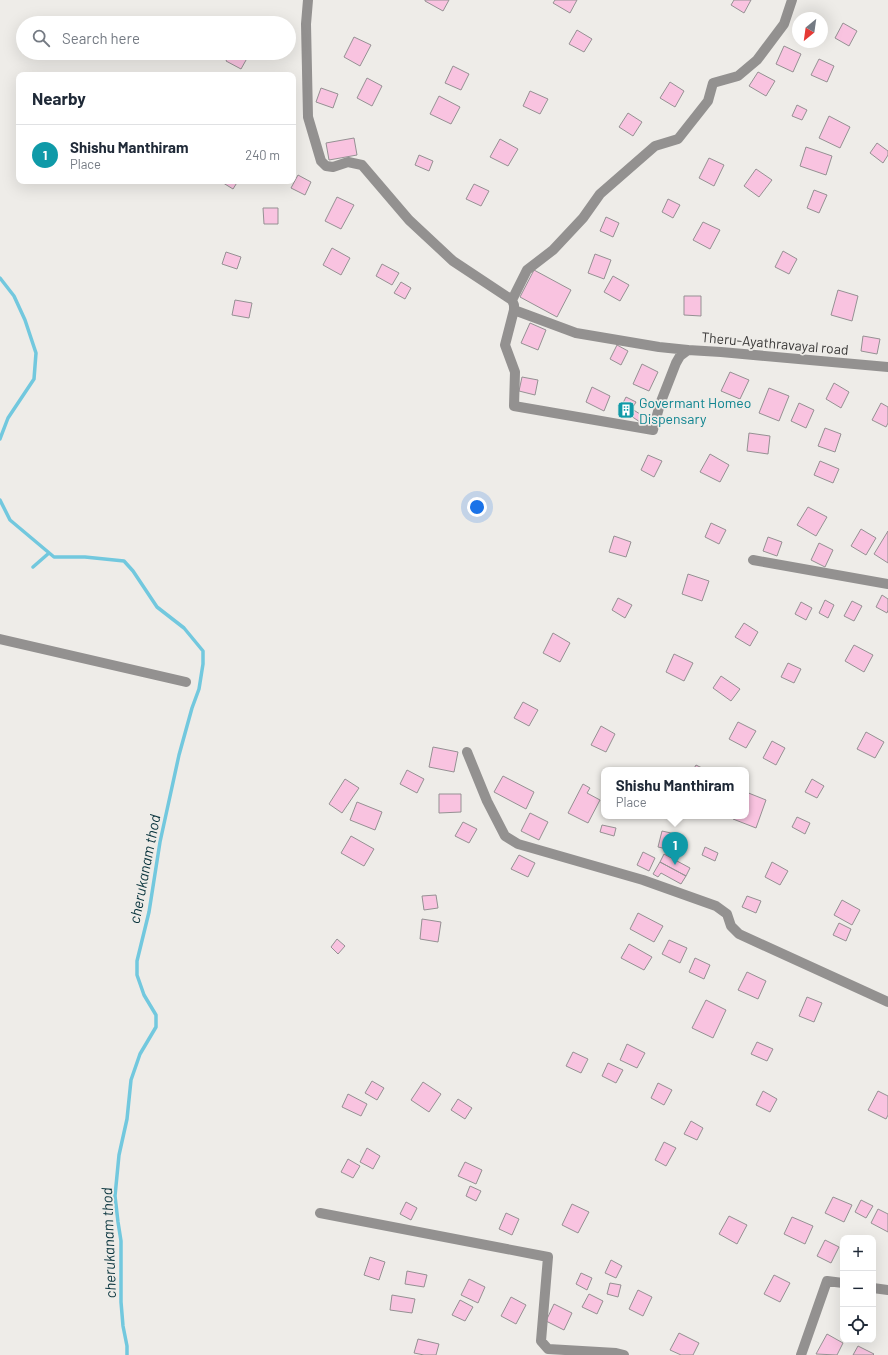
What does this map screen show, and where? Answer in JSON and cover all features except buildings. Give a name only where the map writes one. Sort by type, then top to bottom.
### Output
[{"type":"street","points":[[308,0],[306,24],[308,116],[321,161],[326,166],[333,167],[348,162],[362,165],[409,220],[453,261],[513,305],[576,333],[659,347],[688,350]]},
{"type":"street","points":[[513,305],[528,270],[553,250],[583,218],[600,194],[655,146],[678,139],[708,101],[713,83],[738,76],[757,60],[784,24],[792,0]]},
{"type":"street","name":"Theru-Ayathravayal road","points":[[513,305],[505,345],[515,372],[514,406],[653,430],[660,404],[676,363],[680,356],[688,350],[888,365]]},
{"type":"street","points":[[753,560],[888,584]]},
{"type":"street","points":[[0,639],[186,682]]},
{"type":"street","points":[[467,752],[487,801],[505,836],[518,844],[643,880],[716,906],[726,914],[731,926],[739,934],[888,1002]]},
{"type":"street","points":[[320,1212],[548,1257],[541,1341],[548,1349],[616,1353],[624,1355]]},
{"type":"street","points":[[801,1355],[827,1281],[840,1283]]},
{"type":"street","points":[[876,1288],[888,1290]]},
{"type":"waterway","name":"cherukanam thod","points":[[0,278],[14,296],[25,320],[36,353],[34,379],[8,418],[0,439]]},
{"type":"waterway","name":"cherukanam thod","points":[[0,500],[10,520],[54,557],[85,557],[124,561],[133,571],[157,607],[184,628],[203,651],[203,664],[199,689],[179,755],[160,842],[149,912],[137,961],[137,975],[144,995],[156,1015],[156,1027],[140,1054],[131,1080],[127,1119],[119,1155],[115,1196],[121,1241],[121,1302],[127,1355]]},
{"type":"waterway","points":[[33,567],[49,553]]},
{"type":"place","name":"Govermant Homeo Dispensary","points":[[626,410]]},
{"type":"place","name":"Shishu Manthiram","points":[[675,865]]}]
